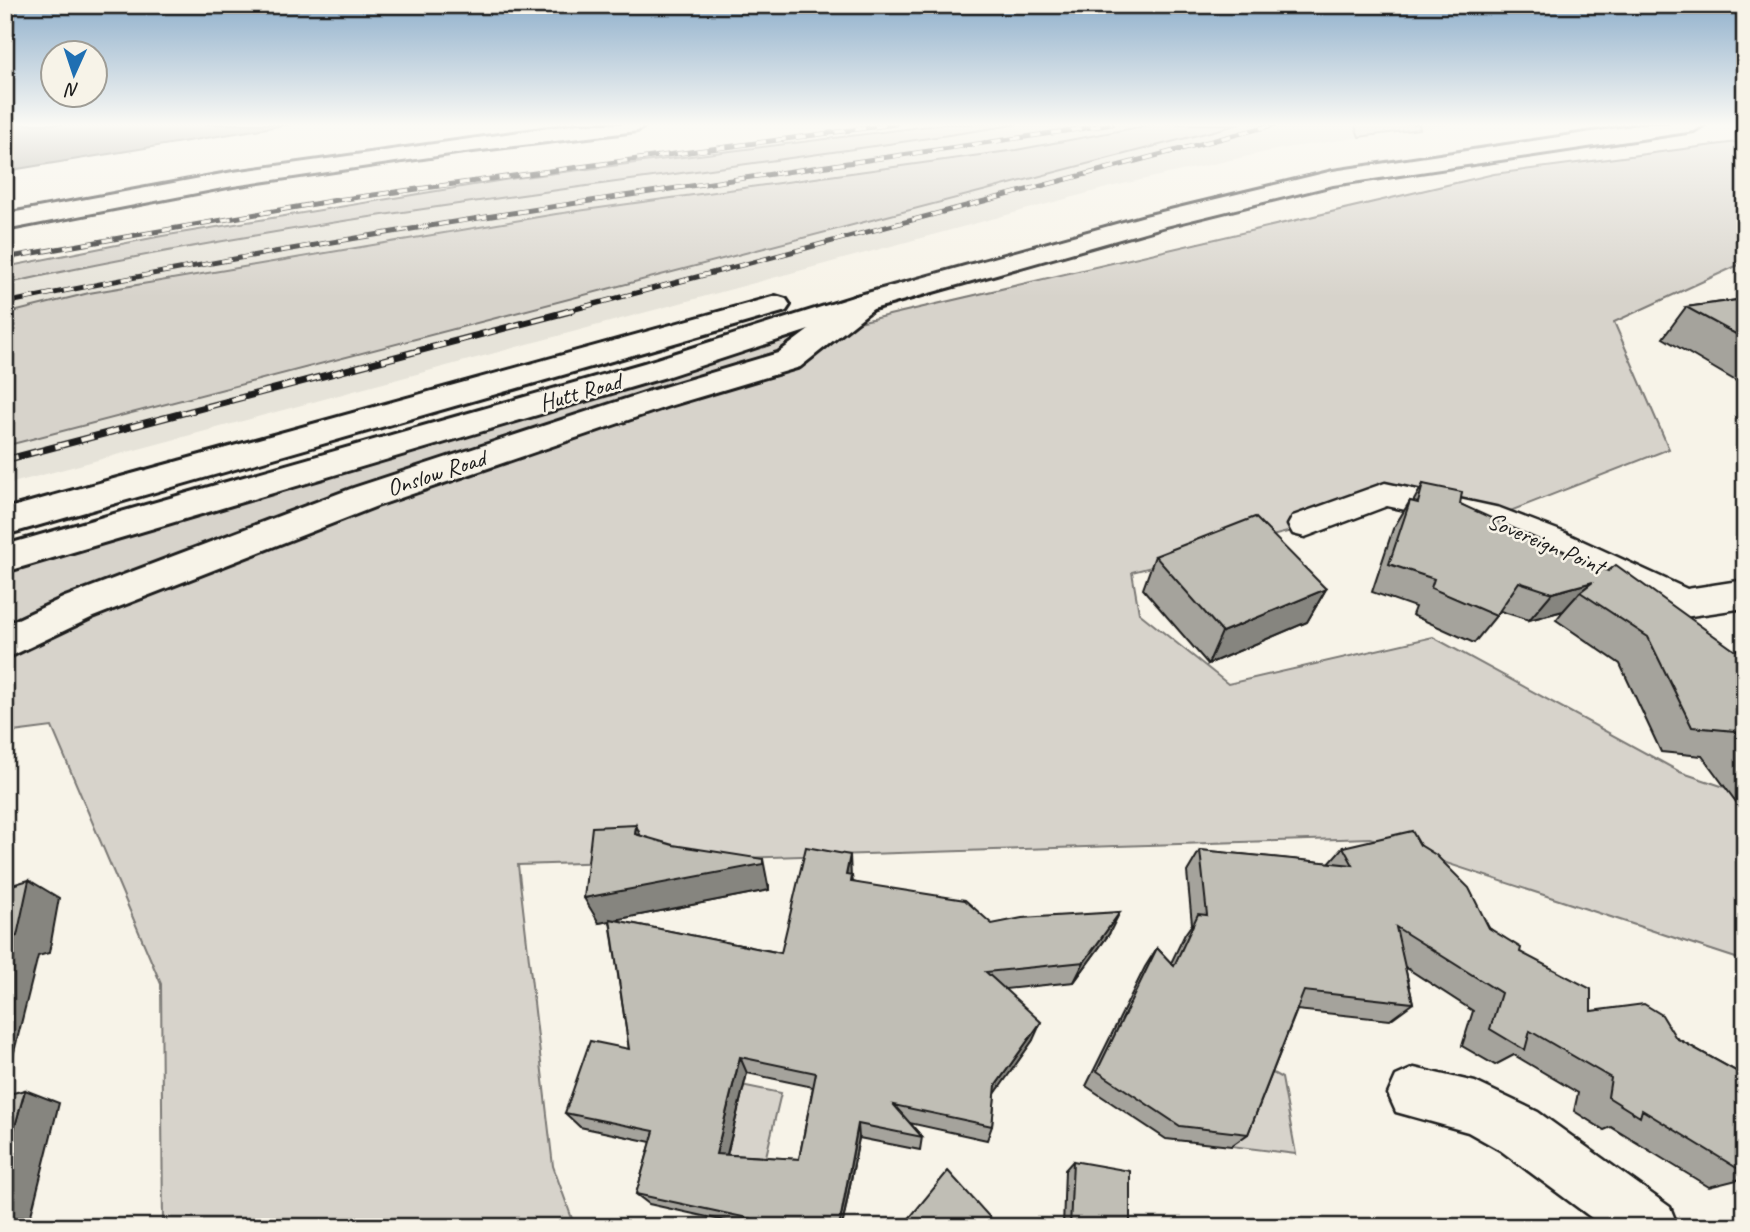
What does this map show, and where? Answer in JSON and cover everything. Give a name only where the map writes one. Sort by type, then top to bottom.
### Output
[{"type":"main road","points":[[5,201],[116,181]]},
{"type":"main road","points":[[5,222],[225,181]]},
{"type":"main road","name":"Hutt Road","points":[[5,559],[655,370],[863,303],[1154,221],[1318,181]]},
{"type":"main road","name":"Hutt Road","points":[[5,522],[919,265],[1154,221]]},
{"type":"main road","points":[[648,341],[863,303]]},
{"type":"main road","name":"Onslow Road","points":[[5,643],[79,607],[365,496],[658,399],[789,360],[863,303]]},
{"type":"street","name":"Sovereign Point","points":[[1305,525],[1385,494],[1488,516],[1551,541],[1684,603],[1745,594]]},
{"type":"street","points":[[1414,1094],[1475,1108],[1498,1119],[1552,1154],[1650,1227]]},
{"type":"shaded area","points":[[495,181],[617,181],[257,235],[5,284],[5,267],[162,236]]},
{"type":"shaded area","points":[[616,181],[790,181],[556,214],[89,293],[5,314],[5,284],[121,258],[325,223]]},
{"type":"shaded area","points":[[790,181],[1019,181],[5,446],[5,314],[89,293],[556,214]]},
{"type":"shaded area","points":[[1019,181],[1134,181],[5,485],[5,446]]},
{"type":"shaded area","points":[[1462,181],[1745,181],[1745,262],[1614,322],[1669,449],[1500,515],[1388,492],[1311,526],[1132,572],[1139,613],[1228,684],[1433,637],[1680,772],[1745,794],[1745,961],[1370,838],[518,865],[553,1166],[575,1227],[163,1227],[161,984],[52,727],[5,733],[5,571],[735,351]]},
{"type":"shaded area","points":[[1262,1067],[1282,1078],[1296,1154],[1231,1146]]},
{"type":"shaded area","points":[[717,1080],[781,1093],[763,1169],[725,1161]]},
{"type":"building","points":[[1745,299],[1745,339],[1686,307]]},
{"type":"building","points":[[1423,484],[1462,492],[1460,504],[1608,571],[1616,565],[1734,650],[1745,649],[1745,743],[1735,731],[1692,727],[1648,637],[1580,592],[1593,582],[1552,593],[1519,582],[1496,616],[1431,588],[1434,579],[1389,564],[1410,501],[1418,503]]},
{"type":"building","points":[[1255,517],[1326,589],[1222,632],[1155,556]]},
{"type":"building","points":[[636,825],[635,834],[673,845],[763,859],[763,864],[584,898],[592,827]]},
{"type":"building","points":[[1412,831],[1420,845],[1436,855],[1469,888],[1489,928],[1521,948],[1520,952],[1591,989],[1591,1011],[1644,1004],[1662,1015],[1676,1038],[1745,1076],[1745,1173],[1642,1110],[1640,1117],[1608,1097],[1611,1078],[1530,1031],[1525,1050],[1490,1029],[1501,993],[1396,927],[1413,1003],[1304,991],[1248,1134],[1180,1126],[1097,1071],[1157,948],[1174,966],[1198,914],[1207,915],[1200,850],[1353,865],[1343,847]]},
{"type":"building","points":[[806,847],[850,855],[846,875],[852,876],[851,882],[965,900],[992,924],[1022,918],[1120,912],[1084,962],[986,972],[1041,1022],[996,1085],[992,1126],[894,1105],[922,1137],[858,1124],[839,1227],[756,1227],[757,1220],[636,1194],[654,1131],[565,1113],[590,1041],[629,1049],[610,919],[781,953]],"holes":[[[740,1057],[816,1073],[799,1159],[716,1154]]]},
{"type":"building","points":[[29,880],[17,936],[5,941],[5,887]]},
{"type":"building","points":[[25,1090],[5,1162],[5,1095]]},
{"type":"building","points":[[1073,1161],[1130,1171],[1130,1227],[1070,1227]]},
{"type":"building","points":[[948,1171],[993,1221],[1010,1227],[902,1227]]},
{"type":"building","points":[[1260,1219],[1292,1227],[1260,1227]]},
{"type":"railway","points":[[5,258],[337,200],[473,181]]},
{"type":"railway","points":[[5,303],[280,251],[720,181]]},
{"type":"railway","points":[[564,312],[1058,181]]},
{"type":"railway","points":[[5,460],[570,311]]}]
